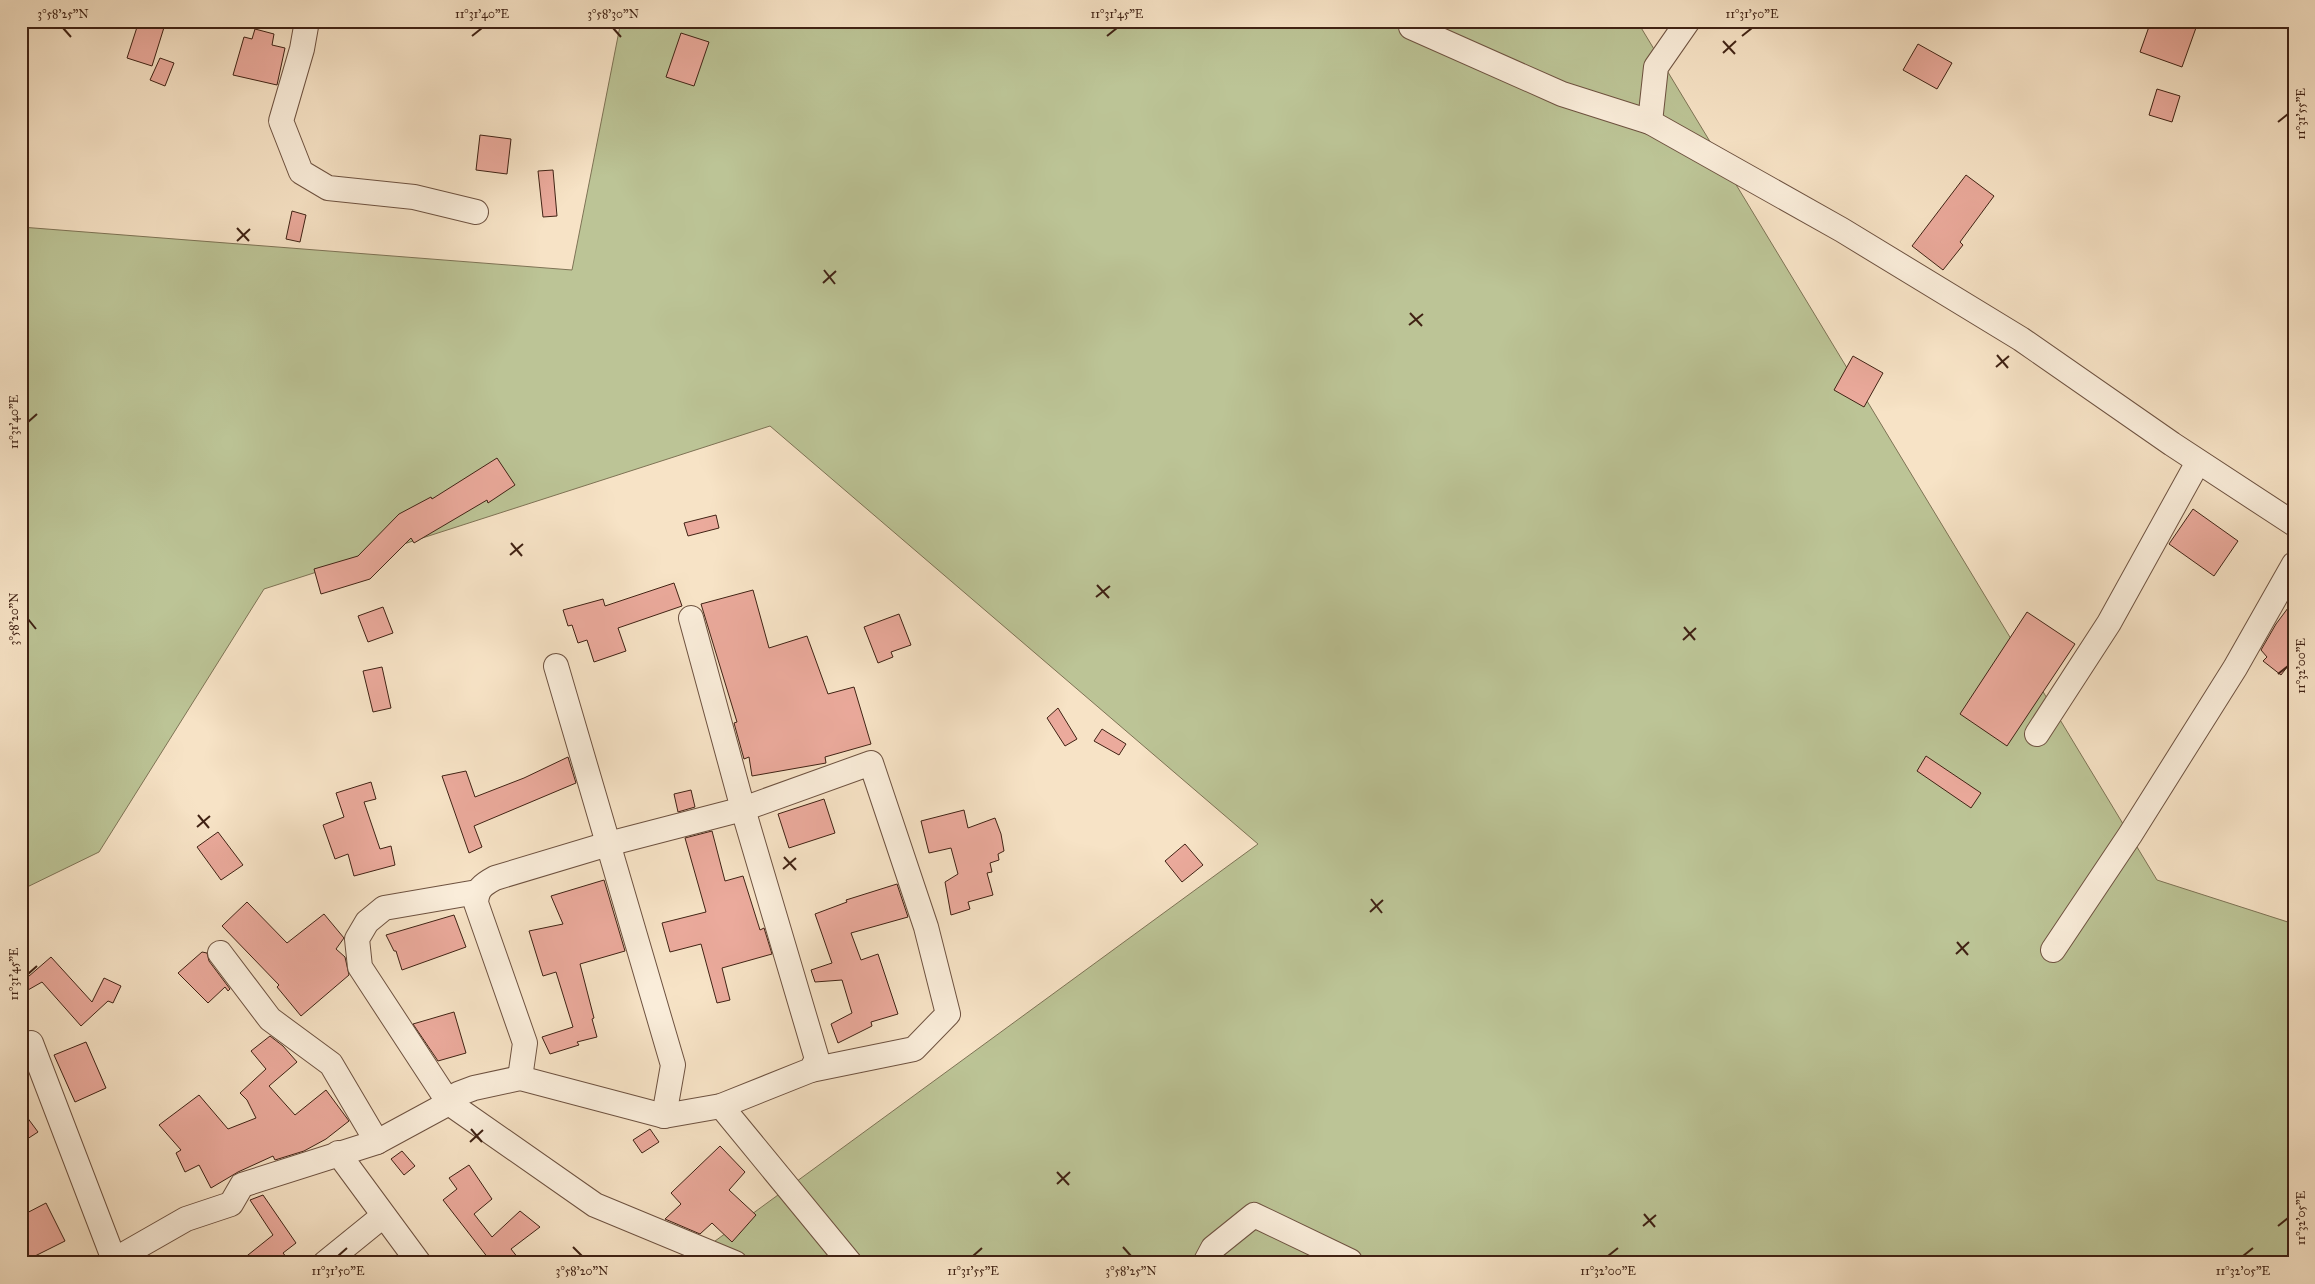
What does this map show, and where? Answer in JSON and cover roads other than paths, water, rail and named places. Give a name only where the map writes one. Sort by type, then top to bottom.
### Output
[{"type":"street","points":[[307,21],[302,49],[281,121],[301,172],[328,188],[414,197],[476,212]]},
{"type":"street","points":[[1650,122],[1656,67],[1688,21]]},
{"type":"street","points":[[1411,27],[1562,94],[1650,122],[1842,230],[2021,339],[2198,462],[2294,524]]},
{"type":"street","points":[[2037,734],[2109,623],[2198,462]]},
{"type":"street","points":[[2053,950],[2130,834],[2235,668],[2294,564]]},
{"type":"street","points":[[691,618],[743,809],[817,1059],[811,1070]]},
{"type":"street","points":[[556,666],[673,1065],[664,1116]]},
{"type":"street","points":[[30,1043],[112,1261],[186,1219],[231,1204],[242,1185],[377,1142],[449,1103],[458,1094],[474,1088],[520,1078],[664,1116],[721,1106],[811,1070],[914,1048],[948,1014],[926,927],[871,763],[743,809],[608,844],[495,878],[483,884],[477,892],[476,903],[525,1043],[520,1078]]},
{"type":"street","points":[[477,892],[384,908],[367,922],[357,938],[360,967],[449,1103],[595,1205],[735,1263]]},
{"type":"street","points":[[220,953],[270,1019],[331,1064],[377,1142]]},
{"type":"street","points":[[721,1106],[850,1263]]},
{"type":"street","points":[[338,1153],[419,1263]]},
{"type":"street","points":[[1205,1263],[1213,1248],[1254,1215],[1350,1261]]},
{"type":"street","points":[[325,1263],[383,1216]]}]
